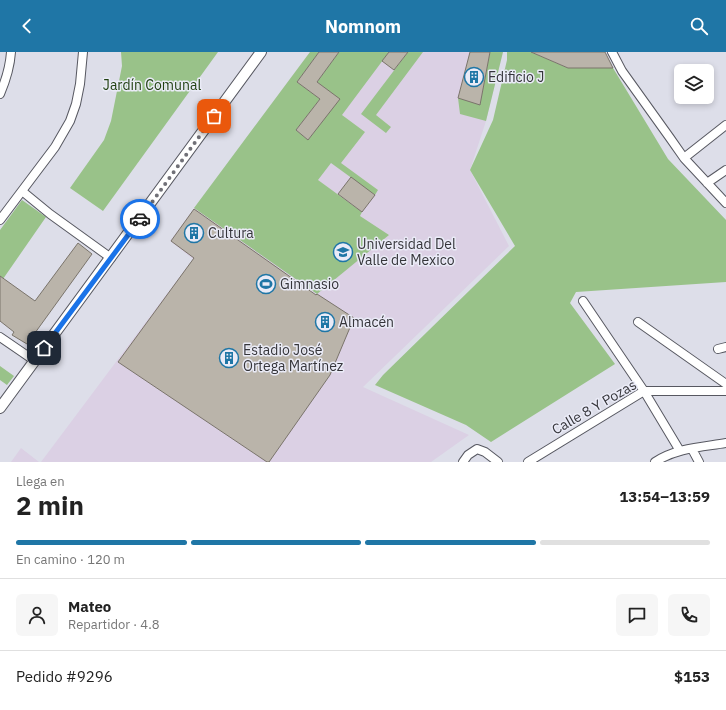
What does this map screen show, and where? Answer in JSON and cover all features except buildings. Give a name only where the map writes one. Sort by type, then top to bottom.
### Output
[{"type":"street","points":[[0,94],[6,80],[11,52]]},
{"type":"street","points":[[0,220],[55,147],[70,121],[76,104],[80,84],[83,52]]},
{"type":"street","points":[[0,408],[261,52]]},
{"type":"street","points":[[612,52],[622,71],[684,158],[726,203]]},
{"type":"street","points":[[684,158],[726,125]]},
{"type":"street","points":[[707,183],[726,170]]},
{"type":"street","points":[[22,191],[50,214],[111,258]]},
{"type":"street","points":[[583,301],[644,391],[680,451]]},
{"type":"street","points":[[638,322],[726,384]]},
{"type":"street","points":[[0,337],[34,361]]},
{"type":"street","name":"Calle 8 Y Pozas","points":[[528,462],[644,391],[726,391]]},
{"type":"street","points":[[655,462],[661,458],[680,451],[726,443]]},
{"type":"street","points":[[463,462],[468,455],[477,449],[485,452],[498,462]]},
{"type":"street","points":[[692,449],[699,462]]},
{"type":"shaded area","name":"Universidad Del Valle de Mexico","points":[[310,52],[503,52],[486,121],[470,170],[509,246],[363,387],[469,435],[431,462],[41,462],[193,259],[170,241]]},
{"type":"shaded area","points":[[21,448],[39,462],[11,462]]},
{"type":"green space","name":"Jardín Comunal","points":[[121,52],[218,52],[103,211],[70,188],[104,140],[111,121],[122,66]]},
{"type":"green space","points":[[310,52],[319,52],[297,82],[320,99],[296,130],[308,140],[339,99],[317,82],[339,52],[389,52],[342,115],[365,132],[341,163],[378,190],[375,195],[331,163],[318,180],[362,212],[360,216],[389,235],[317,294],[194,208]]},
{"type":"green space","points":[[408,52],[423,52],[376,115],[391,127],[386,133],[361,114]]},
{"type":"green space","points":[[490,52],[503,52],[486,121],[460,114],[458,98],[480,104]]},
{"type":"green space","points":[[507,52],[531,52],[568,68],[613,68],[668,159],[726,220],[726,282],[576,292],[570,303],[615,364],[491,442],[466,425],[375,385],[383,375],[515,246],[470,170],[493,120],[507,60]]},
{"type":"green space","points":[[22,200],[46,217],[3,279],[0,276],[0,230]]},
{"type":"green space","points":[[0,366],[14,376],[7,385],[0,380]]},
{"type":"way so far","points":[[140,219],[214,116]]},
{"type":"place","name":"Edificio J","points":[[474,77]]},
{"type":"place","name":"Cultura","points":[[194,233]]},
{"type":"place","name":"Universidad Del Valle de Mexico","points":[[343,252]]},
{"type":"place","name":"Gimnasio","points":[[266,284]]},
{"type":"place","name":"Almacén","points":[[325,322]]},
{"type":"place","name":"Estadio José Ortega Martínez","points":[[229,358]]},
{"type":"route","points":[[44,348],[140,219]]}]
